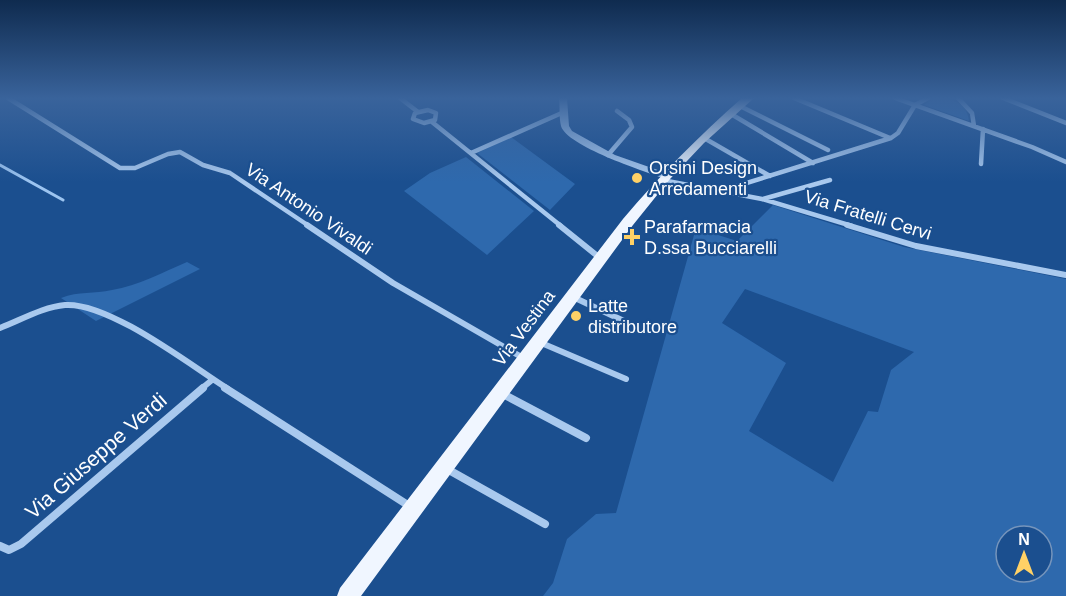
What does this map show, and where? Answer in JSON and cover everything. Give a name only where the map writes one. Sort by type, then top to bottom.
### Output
[{"type":"main road","name":"Via Vestina","points":[[348,596],[600,258],[664,178],[718,126]]},
{"type":"street","name":"Via Antonio Vivaldi","points":[[53,126],[120,168],[135,168],[168,154],[180,152],[203,165],[230,173],[393,283],[525,359]]},
{"type":"street","points":[[437,126],[600,258]]},
{"type":"street","points":[[471,153],[533,126]]},
{"type":"street","points":[[566,126],[569,133],[608,154],[664,178]]},
{"type":"street","points":[[608,154],[632,128],[631,126]]},
{"type":"street","points":[[765,126],[813,163]]},
{"type":"street","points":[[780,126],[828,150]]},
{"type":"street","points":[[861,126],[891,138]]},
{"type":"street","points":[[722,191],[891,138],[902,126]]},
{"type":"street","points":[[974,126],[1066,162]]},
{"type":"street","points":[[981,164],[983,129]]},
{"type":"street","points":[[704,138],[771,176]]},
{"type":"street","name":"Via Fratelli Cervi","points":[[664,178],[762,199],[909,245],[1066,275]]},
{"type":"street","points":[[762,199],[830,180]]},
{"type":"street","points":[[572,297],[626,322]]},
{"type":"street","points":[[0,328],[57,306],[85,305],[123,322],[413,509]]},
{"type":"street","points":[[539,342],[626,379]]},
{"type":"street","name":"Via Giuseppe Verdi","points":[[0,546],[9,550],[21,544],[212,380]]},
{"type":"street","points":[[500,393],[586,438]]},
{"type":"street","points":[[444,468],[545,524]]},
{"type":"shaded area","points":[[511,137],[575,184],[550,210],[477,153]]},
{"type":"shaded area","points":[[466,157],[534,211],[487,255],[404,191],[430,173]]},
{"type":"shaded area","points":[[773,205],[904,247],[1066,279],[1066,596],[543,596],[553,583],[567,539],[596,514],[616,513],[696,228],[737,241]],"holes":[[[745,289],[914,352],[891,370],[878,412],[868,411],[833,482],[749,431],[786,363],[722,323]]]},
{"type":"shaded area","points":[[187,262],[200,269],[96,321],[61,298],[74,294],[122,288]]},
{"type":"waterway","points":[[0,165],[63,200]]},
{"type":"place","name":"Orsini Design Arredamenti","points":[[637,178]]},
{"type":"place","name":"Parafarmacia D.ssa Bucciarelli","points":[[632,237]]},
{"type":"place","name":"Latte distributore","points":[[576,316]]}]
